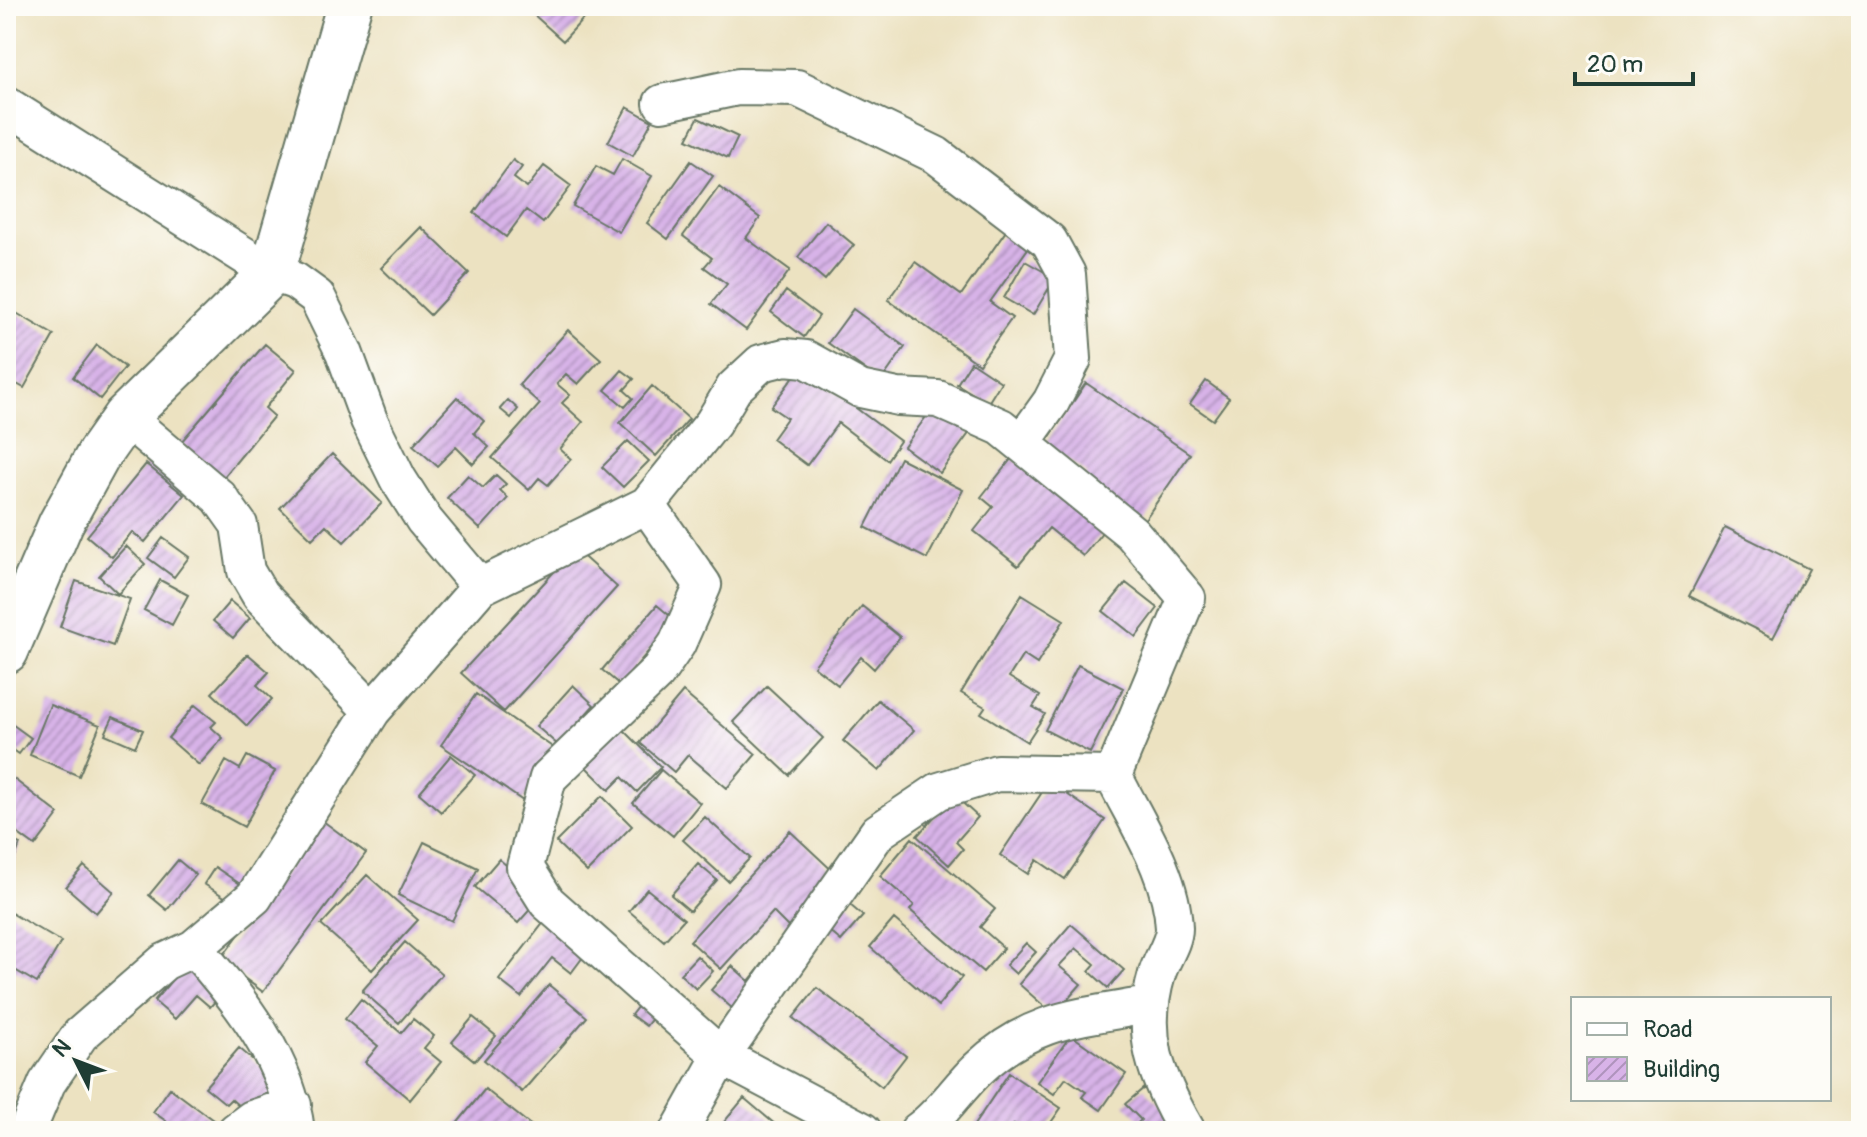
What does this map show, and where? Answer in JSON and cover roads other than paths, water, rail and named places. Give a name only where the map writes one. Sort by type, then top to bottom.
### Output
[{"type":"street","points":[[6,651],[61,523],[99,454],[125,417],[272,273],[349,6]]},
{"type":"street","points":[[662,103],[738,87],[797,88],[936,155],[1049,241],[1067,274],[1073,359],[1051,402],[1023,441]]},
{"type":"street","points":[[6,105],[272,273],[295,281],[317,297],[344,352],[369,420],[398,479],[424,520],[480,587]]},
{"type":"street","points":[[27,1131],[47,1083],[80,1035],[164,962],[194,948],[254,897],[372,711],[480,587],[647,505],[713,423],[734,388],[761,363],[785,357],[825,367],[860,389],[953,405],[1023,441],[1132,533],[1187,598],[1113,775],[1167,887],[1174,931],[1158,969],[1148,1005],[1151,1056],[1187,1131]]},
{"type":"street","points":[[125,417],[219,497],[239,525],[246,571],[260,595],[372,711]]},
{"type":"street","points":[[647,505],[703,585],[677,644],[657,673],[548,778],[525,867],[547,902],[721,1056],[863,1131]]},
{"type":"street","points":[[679,1131],[721,1056],[878,832],[939,791],[997,773],[1113,775]]},
{"type":"street","points":[[194,948],[241,1000],[294,1118],[252,1119],[236,1131]]},
{"type":"street","points":[[918,1131],[936,1119],[977,1070],[1020,1035],[1070,1019],[1148,1005]]}]
